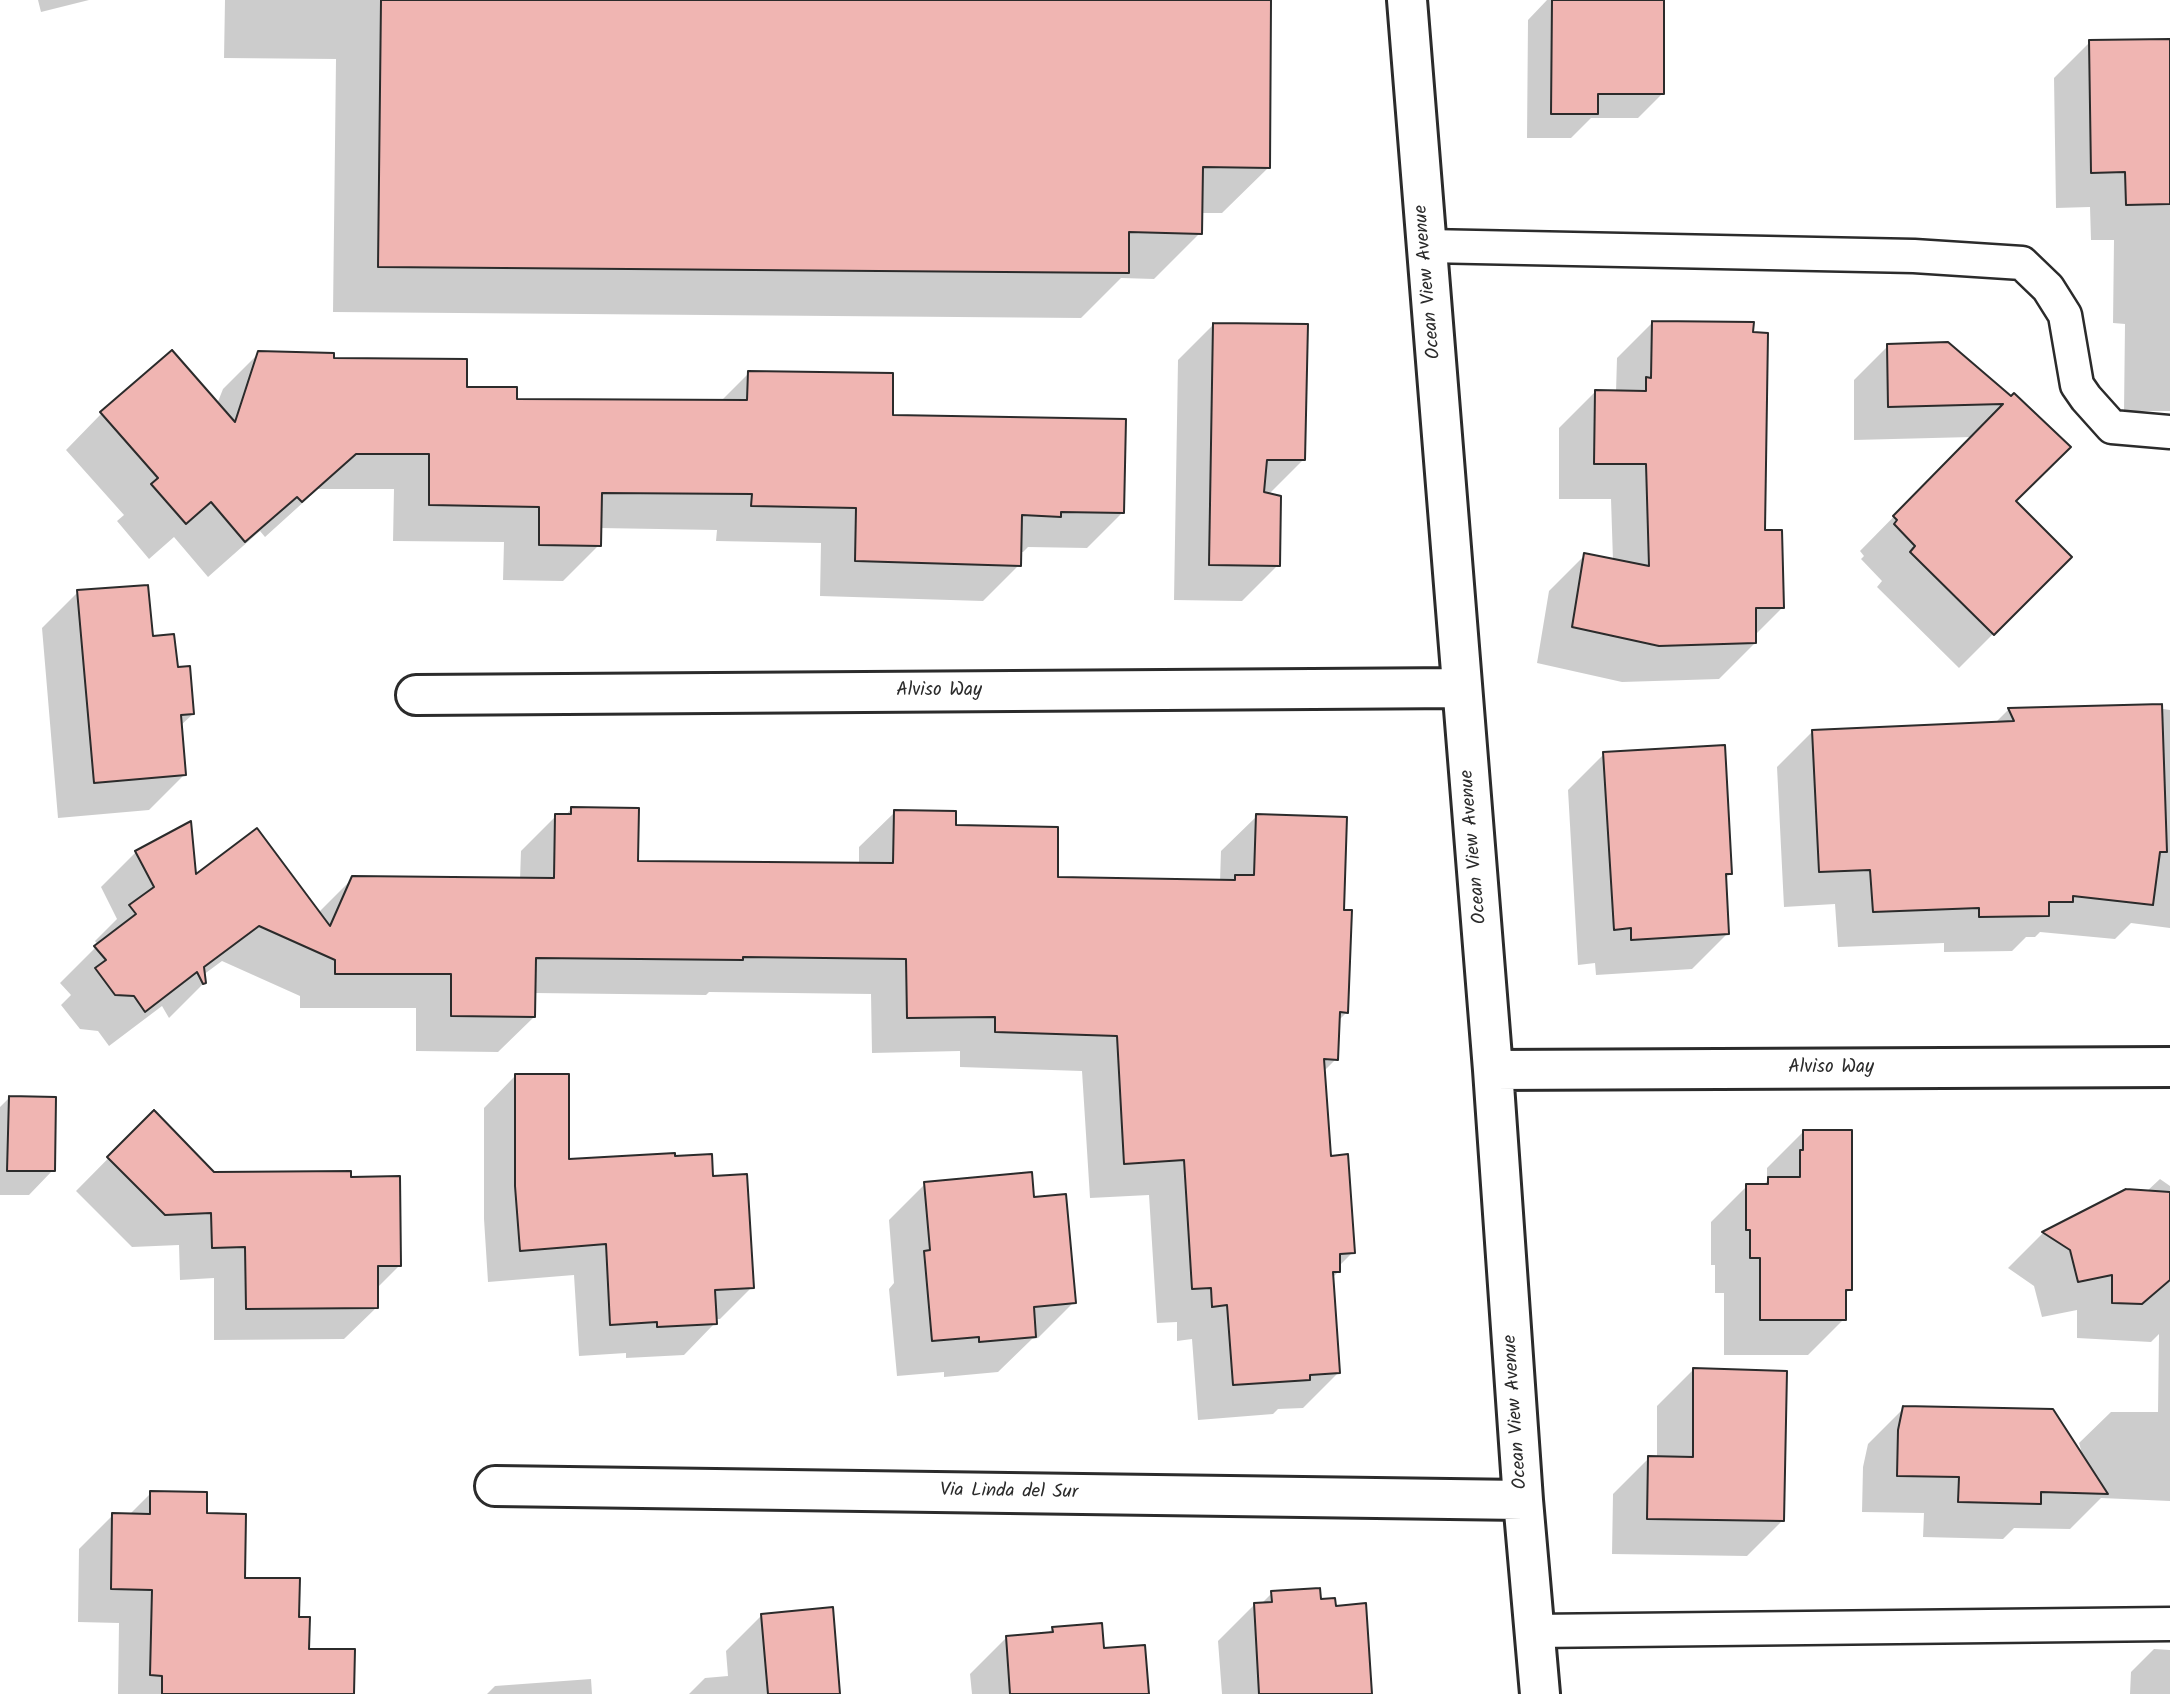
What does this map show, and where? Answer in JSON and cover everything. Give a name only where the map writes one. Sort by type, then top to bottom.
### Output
[{"type":"street","name":"Ocean View Avenue","points":[[1407,0],[1540,1694]]},
{"type":"street","name":"Alviso Way","points":[[416,695],[1462,688]]},
{"type":"street","name":"Alviso Way","points":[[1493,1070],[2170,1067]]},
{"type":"street","name":"Via Linda del Sur","points":[[495,1486],[1523,1500]]},
{"type":"lane","points":[[1427,246],[1914,256],[2022,263],[2048,288],[2065,315],[2077,385],[2112,427],[2170,432]]},
{"type":"lane","points":[[1534,1632],[2170,1623]]},
{"type":"building","points":[[381,0],[1271,0],[1270,168],[1203,167],[1202,234],[1129,232],[1129,273],[378,267]]},
{"type":"building","points":[[1552,0],[1664,0],[1664,94],[1598,94],[1598,114],[1551,114]]},
{"type":"building","points":[[2170,39],[2170,204],[2126,205],[2125,172],[2091,173],[2089,40]]},
{"type":"building","points":[[1652,321],[1754,322],[1753,332],[1768,333],[1765,530],[1782,530],[1784,608],[1756,608],[1756,643],[1659,646],[1572,627],[1584,553],[1649,566],[1646,464],[1594,464],[1595,390],[1646,391],[1646,377],[1651,378]]},
{"type":"building","points":[[1213,323],[1308,324],[1305,460],[1267,460],[1264,492],[1281,496],[1280,566],[1209,565]]},
{"type":"building","points":[[1948,342],[2011,396],[2014,393],[2071,447],[2016,501],[2072,557],[1994,635],[1910,552],[1915,546],[1894,524],[1897,520],[1893,516],[2003,404],[1888,407],[1887,344]]},
{"type":"building","points":[[172,350],[235,422],[258,351],[334,353],[334,358],[467,359],[467,387],[517,387],[517,399],[747,400],[748,371],[893,373],[893,415],[1126,419],[1124,513],[1061,512],[1061,517],[1022,515],[1021,566],[855,561],[856,508],[751,506],[752,494],[602,493],[601,546],[539,545],[539,507],[429,505],[429,454],[356,454],[302,502],[297,497],[245,542],[211,502],[186,524],[151,484],[158,478],[100,412]]},
{"type":"building","points":[[148,585],[153,636],[174,634],[178,667],[190,666],[194,714],[181,715],[186,775],[94,783],[77,590]]},
{"type":"building","points":[[2162,704],[2167,852],[2160,852],[2153,905],[2073,896],[2073,902],[2049,902],[2049,916],[1979,917],[1979,908],[1873,912],[1870,870],[1819,872],[1812,730],[2014,721],[2008,708]]},
{"type":"building","points":[[1725,745],[1732,874],[1726,874],[1729,934],[1631,940],[1631,928],[1614,930],[1603,752]]},
{"type":"building","points":[[571,807],[639,808],[638,861],[893,863],[894,810],[956,811],[956,825],[1058,827],[1058,877],[1235,880],[1235,875],[1254,875],[1256,814],[1347,817],[1344,910],[1352,910],[1348,1013],[1340,1012],[1338,1060],[1324,1059],[1331,1156],[1348,1154],[1355,1253],[1340,1254],[1340,1272],[1333,1272],[1340,1373],[1310,1375],[1310,1380],[1233,1385],[1227,1305],[1212,1307],[1211,1288],[1192,1289],[1184,1160],[1124,1164],[1117,1036],[995,1032],[995,1017],[907,1018],[906,959],[536,958],[535,1017],[451,1016],[451,974],[335,974],[335,960],[259,926],[204,967],[206,983],[203,984],[197,972],[145,1012],[134,996],[115,995],[95,968],[106,960],[94,946],[136,914],[129,905],[154,887],[135,851],[191,821],[196,874],[257,828],[330,926],[352,876],[554,878],[555,814],[571,814]]},
{"type":"building","points":[[515,1074],[569,1074],[569,1159],[675,1153],[675,1156],[712,1154],[713,1176],[747,1174],[754,1288],[715,1290],[717,1324],[657,1327],[657,1322],[610,1325],[606,1244],[520,1251],[515,1186]]},
{"type":"building","points":[[9,1096],[56,1097],[55,1171],[7,1171]]},
{"type":"building","points":[[154,1110],[214,1172],[351,1171],[351,1177],[400,1176],[401,1266],[378,1266],[378,1308],[246,1309],[245,1247],[212,1248],[211,1213],[165,1215],[107,1157]]},
{"type":"building","points":[[1803,1130],[1852,1130],[1852,1290],[1846,1290],[1846,1320],[1760,1320],[1760,1258],[1750,1258],[1750,1230],[1746,1230],[1746,1184],[1768,1184],[1768,1177],[1800,1177]]},
{"type":"building","points":[[1032,1172],[1034,1197],[1066,1194],[1076,1303],[1034,1307],[1036,1337],[979,1342],[979,1337],[932,1341],[924,1251],[930,1250],[924,1182]]},
{"type":"building","points":[[2126,1189],[2170,1192],[2170,1280],[2142,1304],[2112,1303],[2112,1275],[2078,1282],[2070,1250],[2042,1232]]},
{"type":"building","points":[[1693,1368],[1787,1371],[1784,1521],[1647,1519],[1648,1456],[1693,1457]]},
{"type":"building","points":[[1903,1406],[2053,1409],[2108,1494],[2041,1492],[2041,1504],[1958,1502],[1959,1477],[1897,1476],[1898,1430]]},
{"type":"building","points":[[150,1491],[207,1492],[207,1513],[246,1514],[245,1578],[300,1578],[299,1617],[310,1617],[309,1649],[355,1649],[354,1694],[162,1694],[162,1676],[150,1675],[152,1590],[111,1589],[112,1513],[150,1514]]},
{"type":"building","points":[[1320,1588],[1321,1599],[1335,1598],[1336,1606],[1366,1603],[1372,1694],[1259,1694],[1254,1603],[1272,1602],[1271,1591]]},
{"type":"building","points":[[833,1607],[840,1694],[768,1694],[761,1614]]},
{"type":"building","points":[[1102,1623],[1104,1648],[1145,1645],[1149,1694],[1010,1694],[1006,1636],[1053,1632],[1052,1627]]}]
